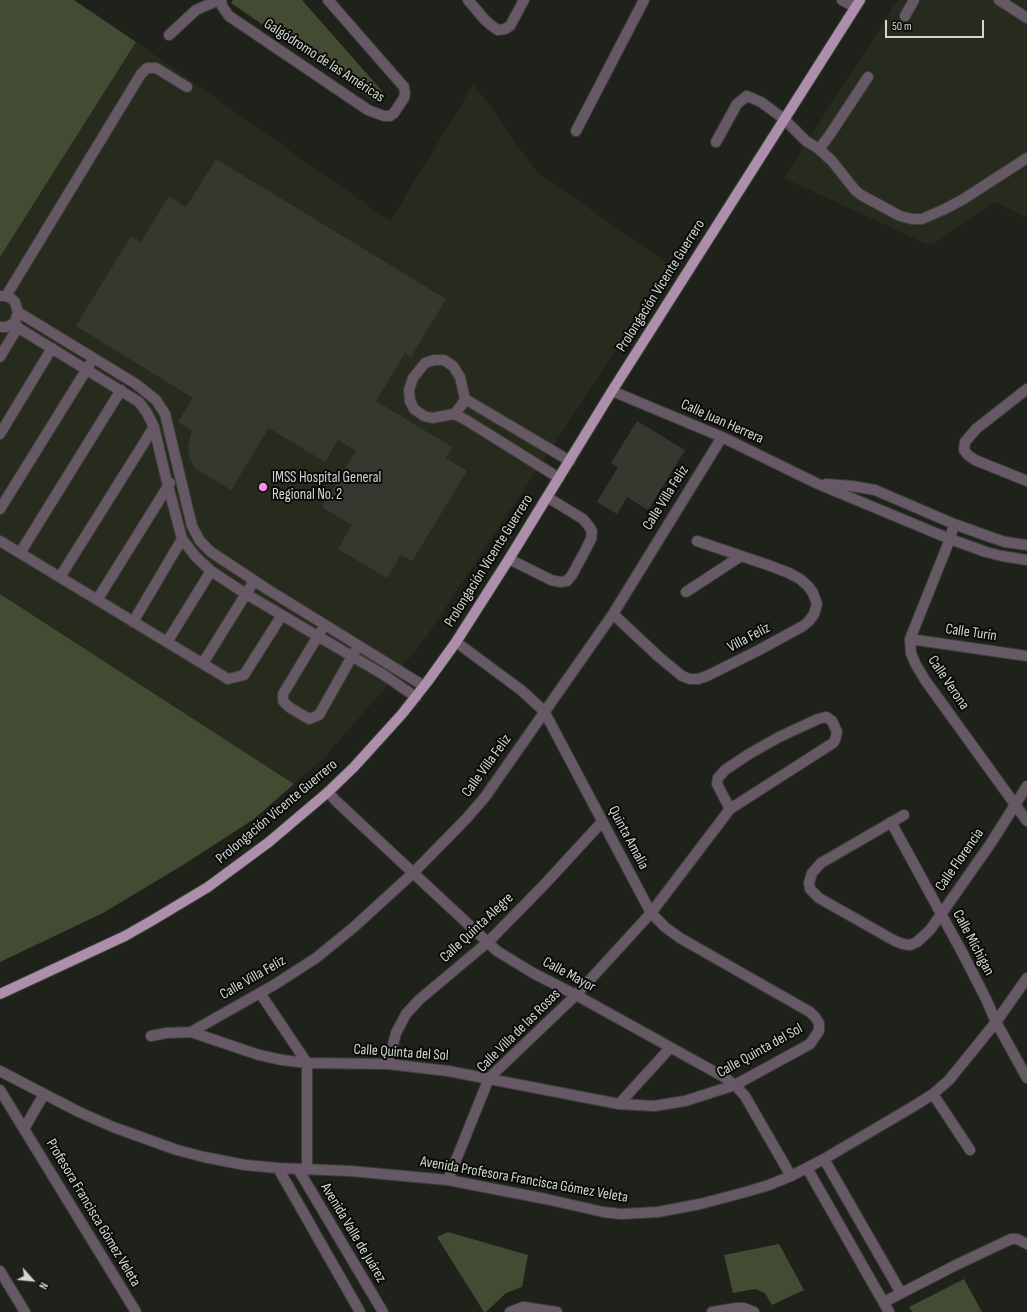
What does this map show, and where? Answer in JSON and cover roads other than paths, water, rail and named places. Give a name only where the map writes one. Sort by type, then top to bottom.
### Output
[{"type":"main road","name":"Prolongación Vicente Guerrero","points":[[0,994],[125,936],[181,904],[239,865],[269,842],[328,792],[370,750],[402,714],[456,642],[509,559],[612,391],[858,3]]},
{"type":"street","name":"Galgódromo de las Américas","points":[[221,2],[229,16],[368,110],[384,116],[390,116],[394,113],[404,98],[404,87],[328,0]]},
{"type":"street","points":[[468,0],[492,26],[498,30],[505,30],[510,26],[524,0]]},
{"type":"street","points":[[576,131],[644,0]]},
{"type":"street","points":[[842,0],[858,3]]},
{"type":"street","points":[[905,16],[914,0]]},
{"type":"street","points":[[999,0],[1027,18]]},
{"type":"street","points":[[169,35],[196,10],[221,2]]},
{"type":"street","points":[[0,357],[15,325],[18,312],[15,302],[12,299],[3,296],[141,74],[147,68],[156,68],[187,87]]},
{"type":"street","points":[[819,149],[868,77]]},
{"type":"street","points":[[716,142],[737,104],[747,96],[761,102],[784,119],[806,141],[819,149],[832,160],[855,190],[861,195],[900,216],[912,219],[922,219],[962,200],[1027,158]]},
{"type":"street","points":[[18,312],[136,384],[156,400],[165,414],[192,526],[200,541],[211,552],[254,581],[424,686]]},
{"type":"street","points":[[0,327],[15,325],[139,402],[148,413],[154,428],[182,539],[196,558],[211,571],[246,594],[353,656],[416,697]]},
{"type":"street","points":[[0,434],[52,348]]},
{"type":"street","points":[[0,509],[94,359]]},
{"type":"street","points":[[454,414],[461,406],[465,398],[460,377],[453,366],[444,360],[434,360],[425,363],[413,378],[409,390],[410,401],[414,409],[424,416],[432,418],[454,414],[559,478]]},
{"type":"street","points":[[1027,389],[976,429],[965,442],[964,450],[975,460],[1027,481]]},
{"type":"street","points":[[20,553],[121,390]]},
{"type":"street","name":"Calle Juan Herrera","points":[[612,391],[722,437],[818,484],[950,539],[1002,556],[1027,560]]},
{"type":"street","points":[[465,398],[570,460]]},
{"type":"street","points":[[60,577],[154,428]]},
{"type":"street","name":"Calle Villa Feliz","points":[[187,1032],[260,993],[316,958],[354,927],[413,873],[466,819],[485,797],[613,614],[722,437]]},
{"type":"street","points":[[97,600],[178,469]]},
{"type":"street","name":"Calle Juan Herrera","points":[[818,484],[852,486],[875,490],[954,524],[1005,542],[1027,545]]},
{"type":"street","points":[[509,559],[551,580],[560,582],[566,580],[572,575],[588,544],[592,531],[583,519],[547,497]]},
{"type":"street","points":[[910,639],[950,539],[954,524]]},
{"type":"street","points":[[134,622],[182,539]]},
{"type":"street","points":[[0,541],[228,679],[244,675],[282,615]]},
{"type":"street","name":"Villa Feliz","points":[[613,614],[659,657],[682,676],[690,679],[698,679],[707,676],[758,650],[803,626],[814,614],[817,604],[808,586],[800,579],[789,573],[697,541]]},
{"type":"street","points":[[686,592],[740,556]]},
{"type":"street","points":[[167,642],[211,571]]},
{"type":"street","points":[[203,664],[254,581]]},
{"type":"street","points":[[325,624],[283,694],[283,701],[289,707],[309,719],[318,715],[359,645]]},
{"type":"street","name":"Calle Turín","points":[[910,639],[1027,656]]},
{"type":"street","name":"Calle Verona","points":[[910,639],[911,652],[915,663],[925,680],[1027,821]]},
{"type":"street","name":"Quinta Amalia","points":[[456,642],[521,690],[544,711],[651,913],[665,927],[680,938],[810,1012]]},
{"type":"street","name":"Calle Villa de las Rosas","points":[[448,1180],[489,1078],[576,995],[651,913],[730,809],[833,743],[838,732],[832,721],[826,718],[818,719],[749,754],[725,770],[718,778],[717,784],[730,809]]},
{"type":"street","name":"Calle Florencia","points":[[891,822],[821,863],[812,873],[809,883],[810,889],[819,898],[895,941],[910,945],[917,942],[930,930],[991,843],[1027,786]]},
{"type":"street","name":"Calle Mayor","points":[[328,792],[413,873],[507,958],[576,995],[735,1085],[745,1096],[792,1176]]},
{"type":"street","points":[[891,822],[904,815]]},
{"type":"street","name":"Calle Quinta Alegre","points":[[388,1064],[396,1032],[406,1014],[420,999],[488,942],[543,886],[602,822]]},
{"type":"street","name":"Calle Míchigan","points":[[891,822],[1027,1078]]},
{"type":"street","name":"Avenida Profesora Francisca Gómez Veleta","points":[[0,1071],[113,1127],[177,1150],[220,1161],[278,1168],[350,1171],[448,1180],[546,1199],[603,1212],[637,1214],[658,1212],[728,1197],[769,1185],[792,1176],[824,1159],[914,1106],[933,1094],[949,1080],[996,1022],[1027,978]]},
{"type":"street","points":[[260,993],[308,1063],[302,1169]]},
{"type":"street","name":"Calle Quinta del Sol","points":[[187,1032],[259,1055],[282,1060],[308,1063],[388,1064],[448,1071],[619,1104],[654,1106],[686,1101],[735,1085],[810,1044],[819,1031],[819,1023],[810,1012]]},
{"type":"street","points":[[151,1036],[166,1033],[187,1032]]},
{"type":"street","points":[[619,1104],[670,1048]]},
{"type":"street","name":"Profesora Francisca Gómez Veleta","points":[[0,1090],[136,1312]]},
{"type":"street","points":[[24,1129],[44,1094]]},
{"type":"street","points":[[933,1094],[970,1150]]},
{"type":"street","points":[[824,1159],[901,1293]]},
{"type":"street","name":"Avenida Valle de Juárez","points":[[278,1168],[360,1312]]},
{"type":"street","points":[[807,1168],[889,1312]]},
{"type":"street","name":"Avenida Valle de Juárez","points":[[302,1169],[383,1312]]},
{"type":"street","points":[[884,1302],[1011,1239],[1017,1239],[1027,1244]]},
{"type":"street","points":[[0,1271],[25,1312]]},
{"type":"street","points":[[510,1312],[523,1307],[557,1312]]},
{"type":"street","points":[[712,1312],[737,1308],[744,1308],[754,1312]]},
{"type":"place","name":"IMSS Hospital General Regional No. 2","points":[[263,487]]}]
